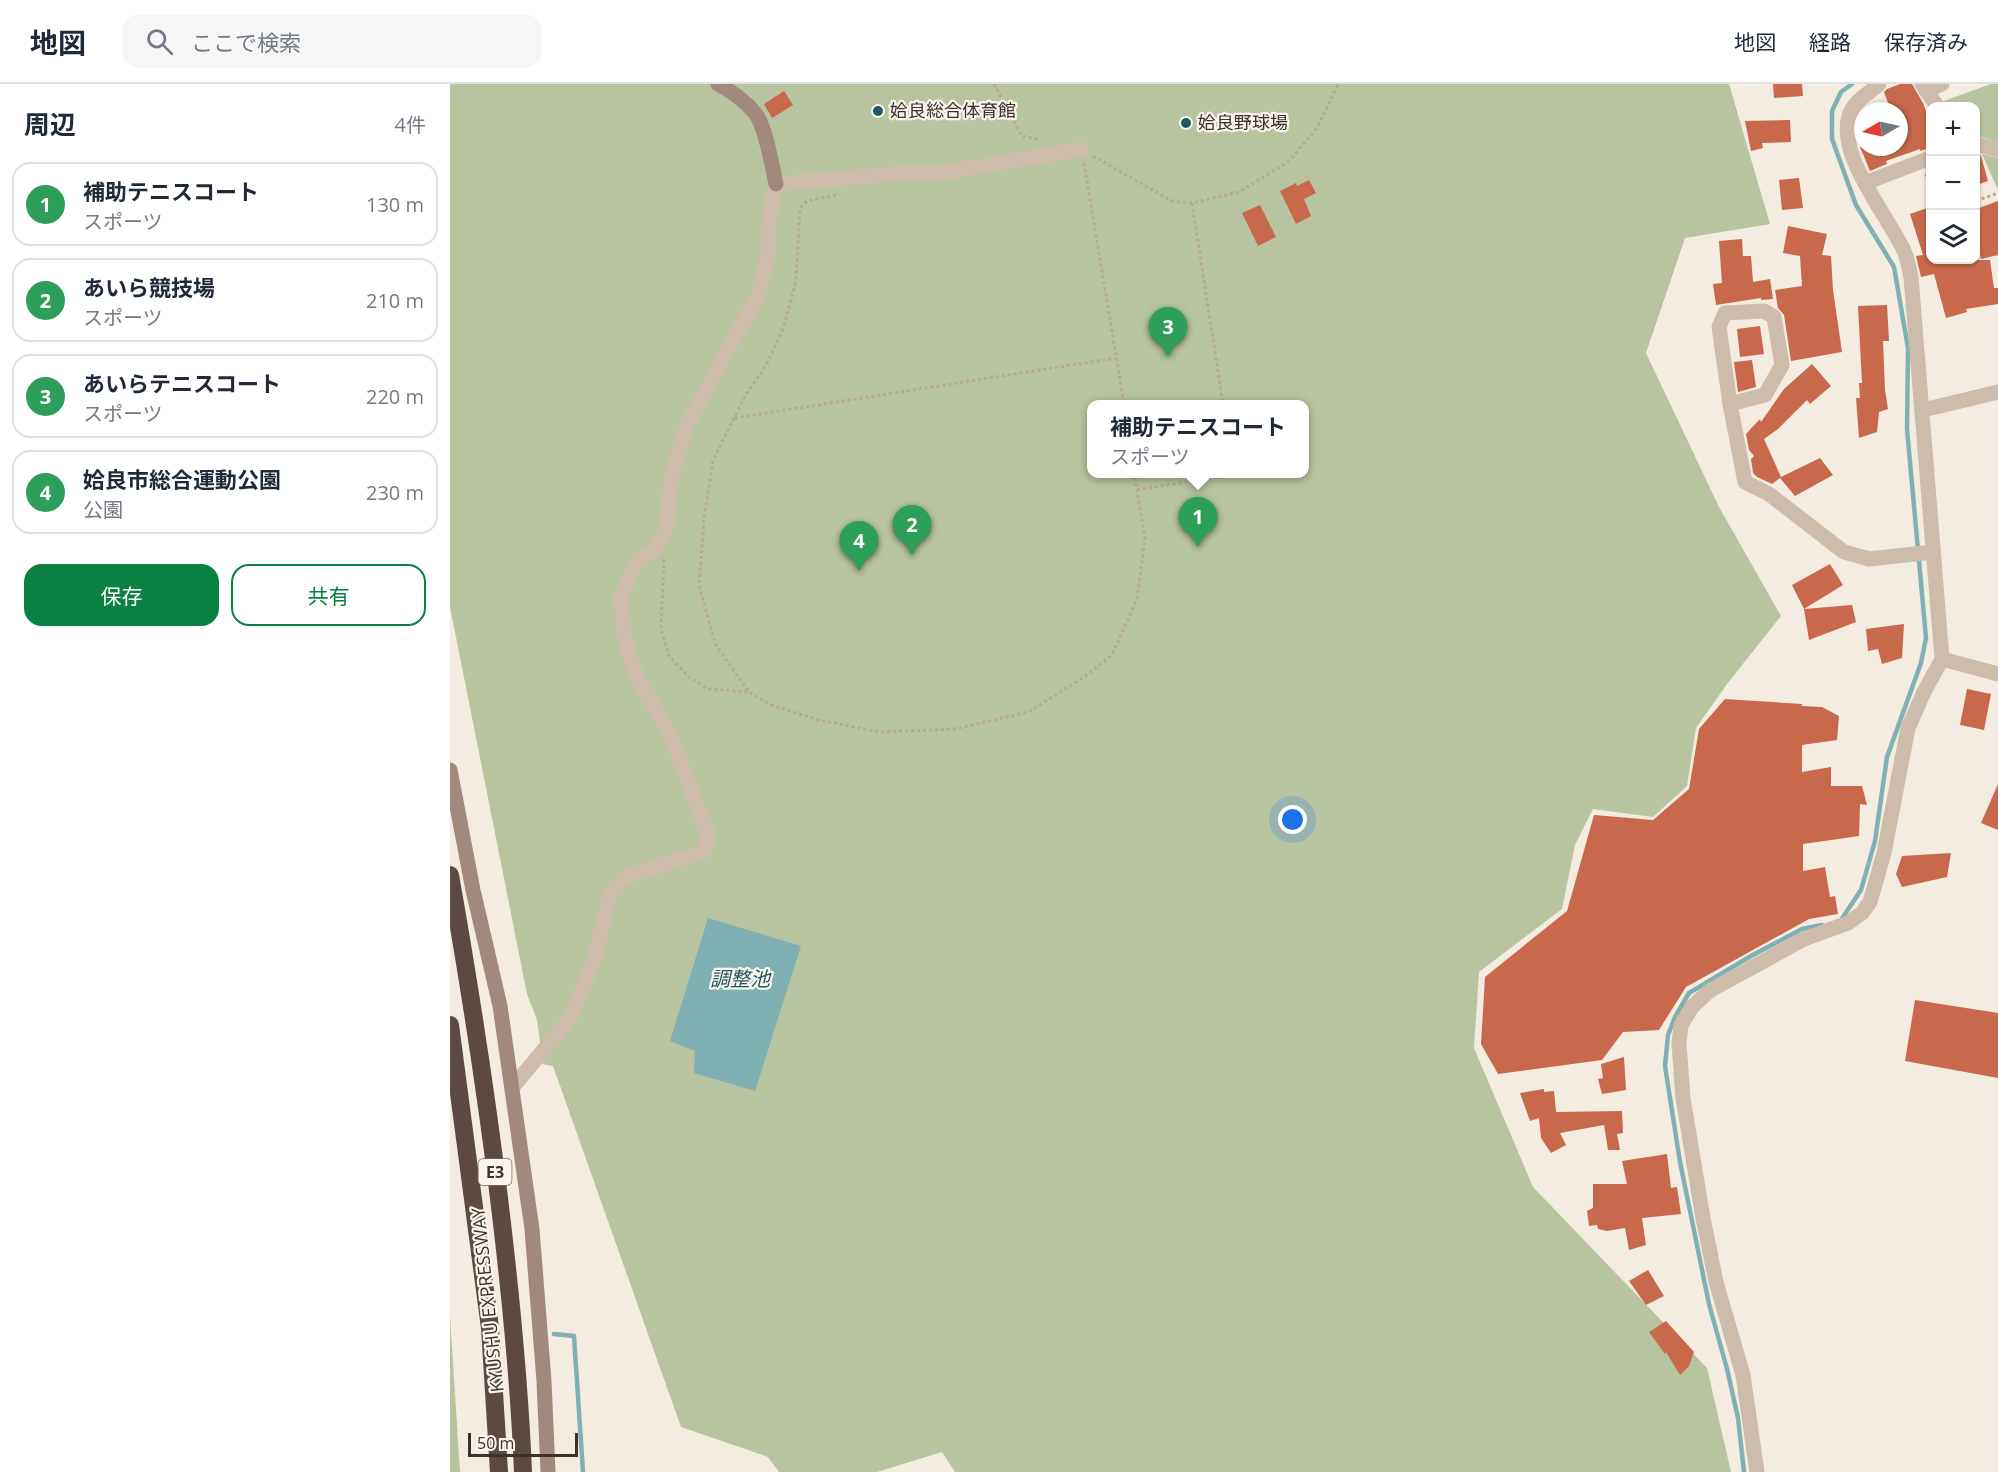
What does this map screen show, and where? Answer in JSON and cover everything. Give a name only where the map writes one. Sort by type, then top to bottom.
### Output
[{"type":"highway","name":"KYUSHU EXPRESSWAY","points":[[450,875],[482,1070],[500,1209],[513,1324],[523,1472]]},
{"type":"highway","name":"KYUSHU EXPRESSWAY","points":[[450,1025],[490,1328],[499,1472]]},
{"type":"street","points":[[512,1088],[571,1017],[596,955],[610,893],[625,877],[705,851],[708,834],[670,734],[637,677],[625,640],[621,598],[637,561],[654,550],[666,531],[672,474],[688,423],[758,295],[768,255],[769,220],[776,184],[769,148],[756,114],[732,92],[718,84]]},
{"type":"street","points":[[1757,1472],[1743,1375],[1716,1282],[1703,1218],[1683,1098],[1679,1044],[1682,1025],[1692,1007],[1709,991],[1804,939],[1848,923],[1862,913],[1870,902],[1884,853],[1908,728],[1941,659],[1911,277],[1905,253],[1865,183],[1849,148],[1847,122],[1853,107],[1879,84]]},
{"type":"street","points":[[1934,102],[1924,87],[1942,84]]},
{"type":"street","points":[[1980,145],[1998,150]]},
{"type":"street","points":[[776,184],[903,173],[948,172],[1082,149]]},
{"type":"street","points":[[1865,183],[1926,160]]},
{"type":"street","points":[[1730,404],[1765,395],[1782,366],[1774,317],[1764,311],[1725,313],[1719,327],[1730,404],[1745,482],[1769,494],[1844,552],[1869,559],[1933,552]]},
{"type":"street","points":[[1923,410],[1998,392]]},
{"type":"street","points":[[1941,659],[1998,674]]},
{"type":"street","points":[[450,770],[473,890],[500,1006],[532,1229],[544,1381],[548,1472]]},
{"type":"path","points":[[993,84],[1022,136],[1042,141]]},
{"type":"path","points":[[1082,149],[1172,201],[1192,203],[1239,192],[1288,162],[1317,128],[1338,84]]},
{"type":"path","points":[[1082,149],[1123,400]]},
{"type":"path","points":[[1980,200],[1998,193]]},
{"type":"path","points":[[841,194],[807,201],[800,208],[796,281],[784,326],[767,364],[746,396],[713,460],[704,519],[699,586],[716,645],[749,692],[771,705],[819,720],[880,732],[955,729],[1028,712],[1083,678],[1112,655],[1137,599],[1145,538],[1135,478]]},
{"type":"path","points":[[1192,203],[1222,400]]},
{"type":"path","points":[[735,418],[1116,358]]},
{"type":"path","points":[[1137,490],[1210,478]]},
{"type":"path","points":[[666,531],[661,628],[669,656],[690,678],[709,689],[749,692]]},
{"type":"green space","points":[[450,84],[1729,84],[1770,224],[1685,238],[1646,353],[1719,507],[1781,616],[1727,684],[1696,728],[1687,786],[1653,817],[1593,809],[1575,845],[1562,909],[1479,972],[1474,1048],[1533,1187],[1707,1368],[1731,1472],[955,1472],[942,1452],[877,1472],[779,1472],[768,1457],[681,1427],[553,1066],[543,1064],[537,1020],[527,994],[450,607]]},
{"type":"green space","points":[[1991,84],[1998,84],[1998,143],[1980,136],[1980,102],[1941,102]]},
{"type":"green space","points":[[1982,154],[1998,158],[1998,190]]},
{"type":"green space","points":[[450,1316],[460,1472],[450,1472]]},
{"type":"water","name":"調整池","points":[[708,918],[801,946],[755,1091],[694,1073],[695,1051],[670,1041]]},
{"type":"building","points":[[1773,84],[1802,84],[1803,96],[1774,98]]},
{"type":"building","points":[[1900,84],[1912,84],[1926,111],[1926,149],[1908,153],[1908,102],[1888,102],[1884,92]]},
{"type":"building","points":[[784,91],[793,105],[772,118],[764,104]]},
{"type":"building","points":[[1790,120],[1791,142],[1762,143],[1763,148],[1751,151],[1745,121]]},
{"type":"building","points":[[1864,156],[1900,156],[1886,161],[1887,164],[1870,171]]},
{"type":"building","points":[[1980,156],[1981,156],[1988,181],[1980,184]]},
{"type":"building","points":[[1799,178],[1803,208],[1782,210],[1779,180]]},
{"type":"building","points":[[1309,180],[1316,193],[1304,199],[1311,216],[1296,224],[1280,191],[1296,183],[1297,186]]},
{"type":"building","points":[[1998,201],[1998,255],[1981,259],[1980,255],[1980,208]]},
{"type":"building","points":[[1260,205],[1276,237],[1258,246],[1242,213]]},
{"type":"building","points":[[1926,208],[1926,264],[1980,264],[1980,260],[1990,260],[1994,288],[1998,288],[1998,304],[1966,309],[1967,312],[1946,318],[1934,274],[1921,277],[1916,256],[1923,255],[1910,214]]},
{"type":"building","points":[[1788,226],[1827,234],[1822,255],[1831,256],[1833,290],[1842,352],[1791,361],[1784,315],[1778,308],[1775,290],[1802,286],[1800,256],[1783,253]]},
{"type":"building","points":[[1742,239],[1743,256],[1751,256],[1753,282],[1770,279],[1773,299],[1761,300],[1761,298],[1716,305],[1713,284],[1722,283],[1719,241]]},
{"type":"building","points":[[1887,305],[1889,341],[1883,341],[1888,409],[1879,412],[1877,432],[1859,438],[1856,398],[1860,398],[1859,383],[1862,383],[1858,306]]},
{"type":"building","points":[[1760,326],[1764,354],[1740,357],[1737,329]]},
{"type":"building","points":[[1752,360],[1756,387],[1738,392],[1734,362]]},
{"type":"building","points":[[1812,364],[1831,386],[1810,404],[1807,400],[1778,429],[1764,439],[1781,477],[1820,458],[1833,475],[1795,496],[1780,478],[1772,484],[1753,473],[1751,459],[1754,456],[1749,450],[1746,434],[1760,419],[1761,422],[1784,389]]},
{"type":"building","points":[[1830,564],[1843,585],[1804,609],[1792,585]]},
{"type":"building","points":[[1852,605],[1856,622],[1809,640],[1804,609]]},
{"type":"building","points":[[1904,624],[1902,658],[1882,664],[1878,649],[1868,651],[1866,629]]},
{"type":"building","points":[[1967,689],[1991,694],[1984,730],[1960,725]]},
{"type":"building","points":[[1725,699],[1802,704],[1802,706],[1822,707],[1839,716],[1837,740],[1802,745],[1802,772],[1831,767],[1831,786],[1862,786],[1867,805],[1860,804],[1859,836],[1803,844],[1803,871],[1825,867],[1830,897],[1835,896],[1838,914],[1809,919],[1686,987],[1659,1030],[1623,1032],[1602,1060],[1498,1074],[1481,1044],[1485,977],[1567,911],[1594,815],[1653,820],[1689,789],[1699,729]]},
{"type":"building","points":[[1998,784],[1998,830],[1981,823]]},
{"type":"building","points":[[1951,853],[1947,877],[1902,887],[1896,874],[1902,856]]},
{"type":"building","points":[[1915,1000],[1998,1013],[1998,1078],[1905,1061]]},
{"type":"building","points":[[1624,1057],[1626,1090],[1602,1094],[1598,1079],[1603,1078],[1601,1064]]},
{"type":"building","points":[[1544,1089],[1544,1092],[1554,1091],[1556,1112],[1622,1111],[1623,1133],[1617,1134],[1620,1150],[1608,1150],[1604,1125],[1560,1133],[1566,1145],[1551,1153],[1541,1138],[1539,1118],[1530,1121],[1520,1093]]},
{"type":"building","points":[[1667,1154],[1671,1188],[1677,1187],[1681,1214],[1642,1218],[1646,1245],[1629,1250],[1625,1228],[1607,1231],[1598,1229],[1597,1225],[1589,1226],[1587,1211],[1593,1208],[1593,1184],[1627,1184],[1622,1161]]},
{"type":"building","points":[[1648,1270],[1664,1296],[1646,1305],[1629,1281]]},
{"type":"building","points":[[1666,1321],[1694,1352],[1689,1366],[1680,1375],[1666,1352],[1665,1354],[1649,1332]]},
{"type":"waterway","points":[[1841,920],[1861,890],[1875,841],[1887,757],[1921,663],[1926,638],[1907,429],[1908,348],[1894,267],[1856,205],[1832,139],[1832,111],[1841,92],[1852,84]]},
{"type":"waterway","points":[[1744,1472],[1738,1418],[1709,1304],[1680,1162],[1665,1066],[1668,1035],[1689,993],[1802,929],[1822,925]]},
{"type":"waterway","points":[[554,1334],[574,1336],[583,1472]]},
{"type":"place","name":"姶良総合体育館","points":[[878,111]]},
{"type":"place","name":"姶良野球場","points":[[1186,123]]},
{"type":"place","name":"あいらテニスコート","points":[[1168,357]]},
{"type":"place","name":"補助テニスコート","points":[[1198,547]]},
{"type":"place","name":"あいら競技場","points":[[912,555]]},
{"type":"place","name":"姶良市総合運動公園","points":[[859,571]]}]
